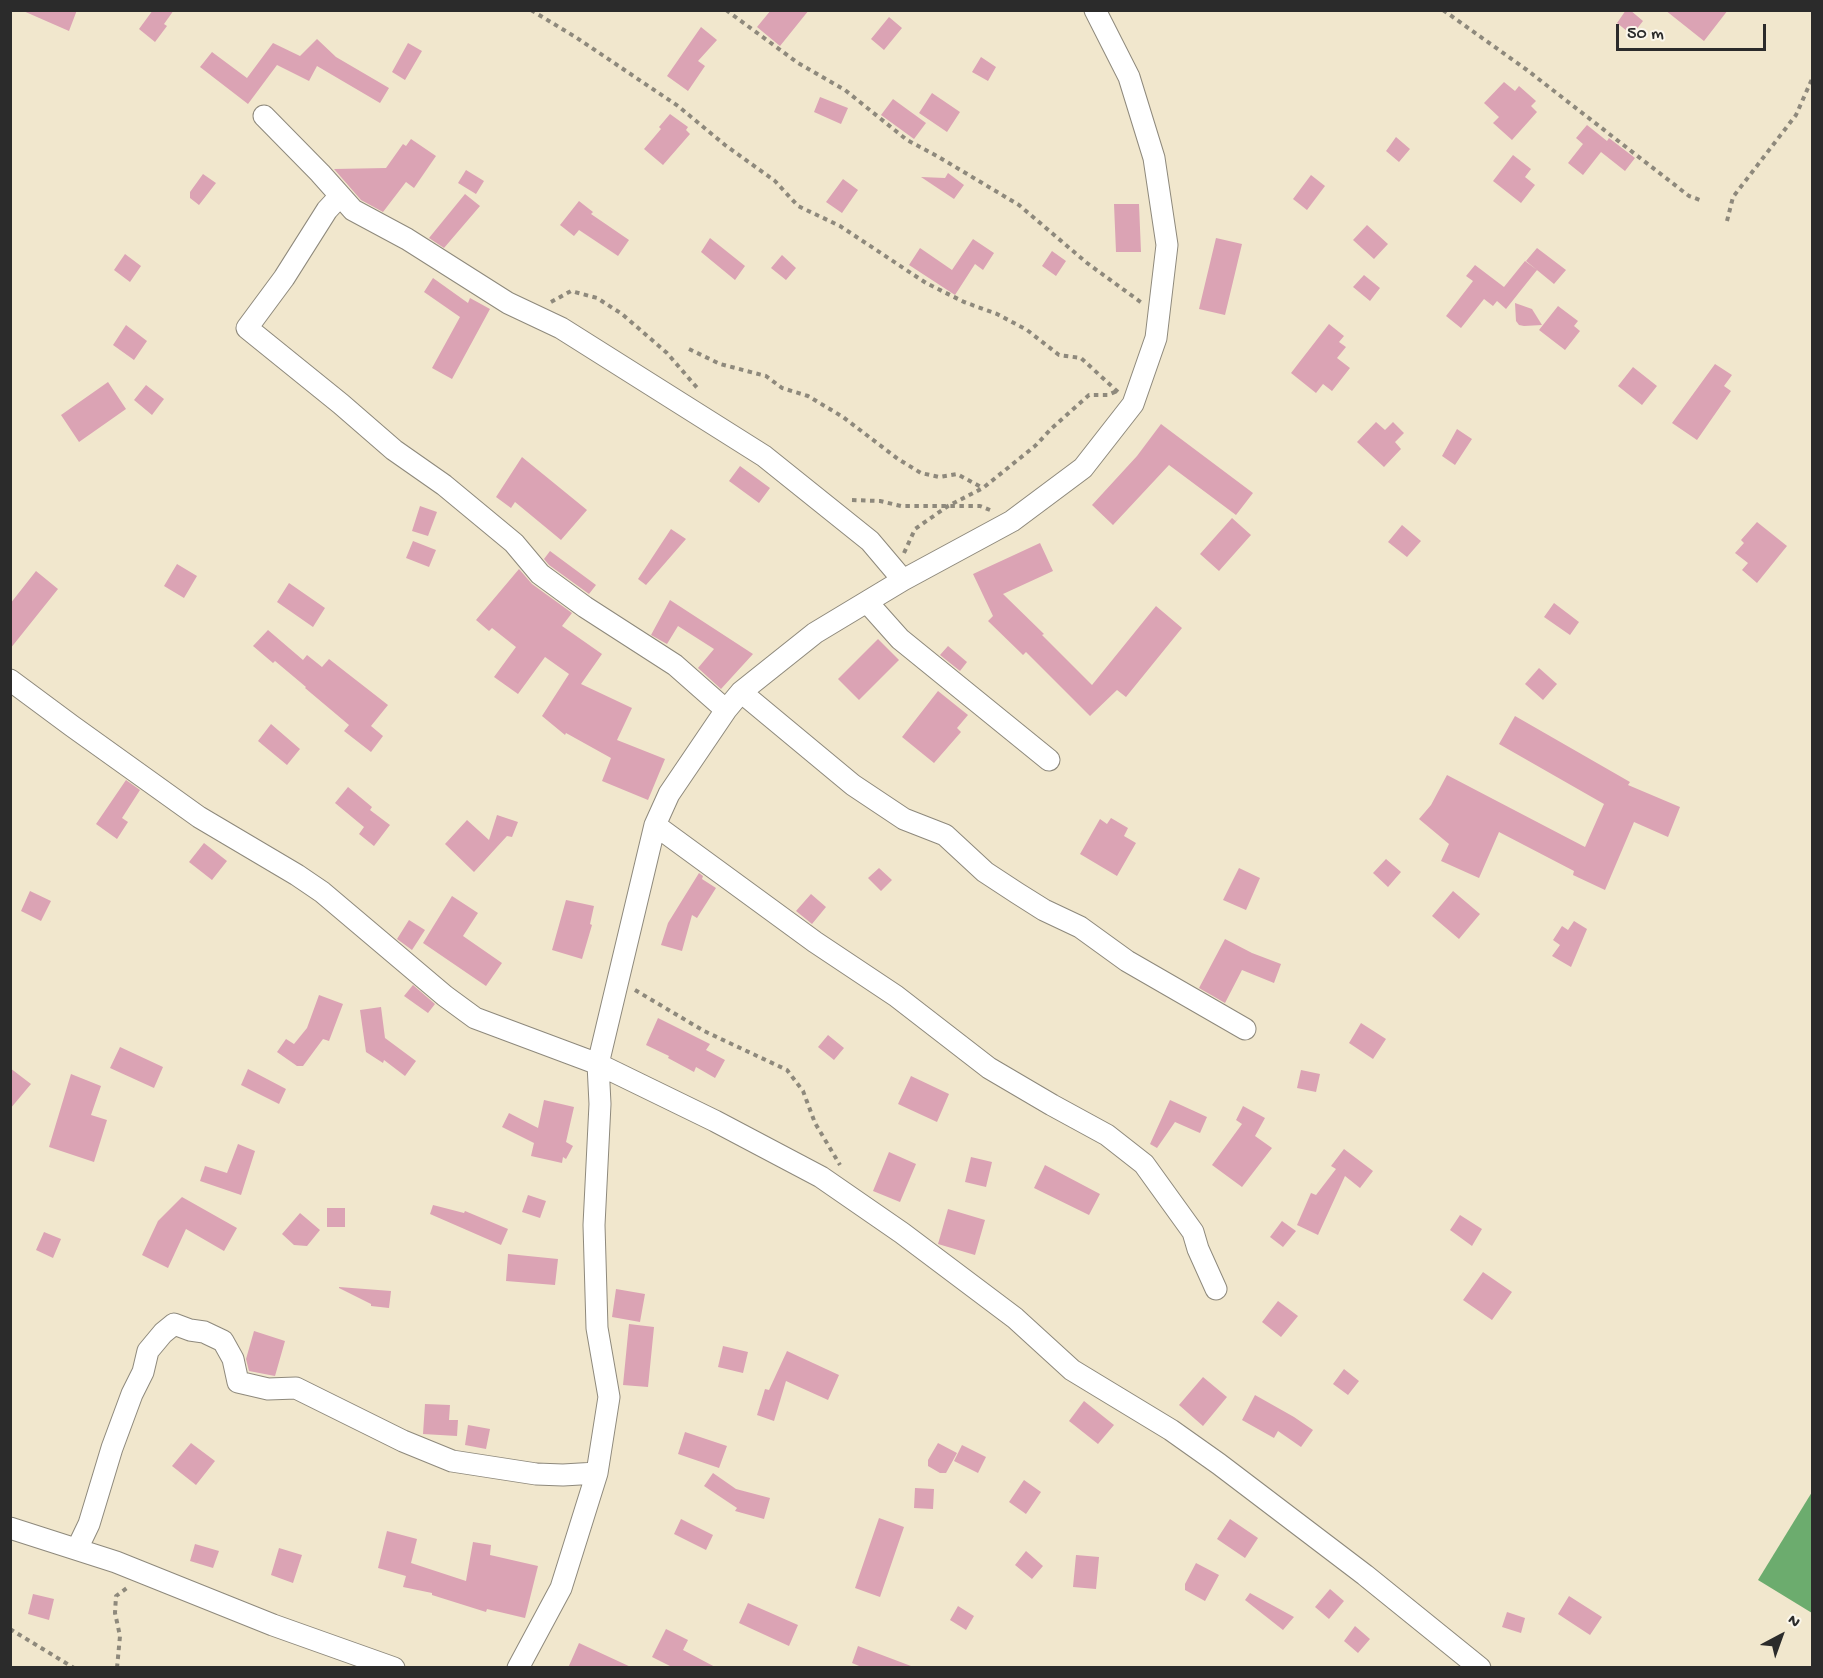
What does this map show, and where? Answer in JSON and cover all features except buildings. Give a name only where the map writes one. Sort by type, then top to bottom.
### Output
[{"type":"street","points":[[518,1668],[561,1588],[597,1473],[609,1397],[597,1328],[594,1225],[600,1104],[598,1064],[655,825],[669,795],[726,710],[741,692],[815,633],[867,602],[902,571],[1012,521],[1083,468],[1125,397],[1156,338],[1167,245],[1154,158],[1129,77],[1095,10]]},
{"type":"street","points":[[264,116],[353,210],[407,239],[508,303],[561,328],[764,456],[870,541],[902,571]]},
{"type":"street","points":[[340,195],[327,210],[284,278],[247,328],[394,450],[444,485],[514,543],[540,574],[585,607],[675,665],[726,710]]},
{"type":"street","points":[[867,602],[900,639],[1049,760]]},
{"type":"street","points":[[10,680],[199,817],[297,874],[322,892],[445,996],[475,1018],[598,1064],[723,1125],[821,1178],[902,1233],[1015,1318],[1072,1370],[1171,1430],[1219,1464],[1365,1575],[1480,1668]]},
{"type":"street","points":[[741,692],[853,785],[895,814],[945,835],[986,872],[1017,893],[1044,910],[1080,927],[1127,961],[1245,1029]]},
{"type":"street","points":[[655,825],[815,942],[896,996],[989,1068],[1107,1135],[1144,1164],[1193,1232],[1216,1290]]},
{"type":"street","points":[[77,1549],[89,1524],[112,1448],[148,1351],[174,1324],[204,1332],[223,1341],[233,1359],[238,1382],[268,1389],[296,1388],[403,1441],[452,1461],[536,1474],[597,1473]]},
{"type":"street","points":[[10,1528],[77,1549],[273,1625],[394,1668]]},
{"type":"path","points":[[531,10],[678,106],[725,145],[775,181],[798,206],[840,226],[926,283],[964,302],[997,314],[1027,330],[1059,355],[1081,358],[1125,397]]},
{"type":"path","points":[[726,10],[798,63],[845,90],[907,141],[946,161],[1019,205],[1087,263],[1147,306],[1159,310]]},
{"type":"path","points":[[1443,10],[1527,70],[1689,196],[1700,200]]},
{"type":"path","points":[[1727,221],[1733,197],[1796,115],[1812,79]]},
{"type":"path","points":[[529,313],[572,291],[597,298],[622,314],[667,353],[703,396]]},
{"type":"path","points":[[688,350],[720,364],[766,376],[782,388],[808,396],[843,417],[898,459],[921,472],[939,477],[957,474],[983,488]]},
{"type":"path","points":[[902,571],[915,529],[948,506],[983,488],[1035,446],[1089,395],[1125,397]]},
{"type":"path","points":[[850,500],[879,501],[901,506],[980,506],[1012,521]]},
{"type":"path","points":[[618,980],[704,1030],[787,1070],[803,1091],[815,1123],[842,1168],[845,1195]]},
{"type":"path","points":[[117,1668],[120,1636],[115,1613],[116,1596],[148,1575]]},
{"type":"path","points":[[10,1629],[74,1668]]},
{"type":"green space","points":[[1812,1492],[1812,1613],[1758,1580]]}]
